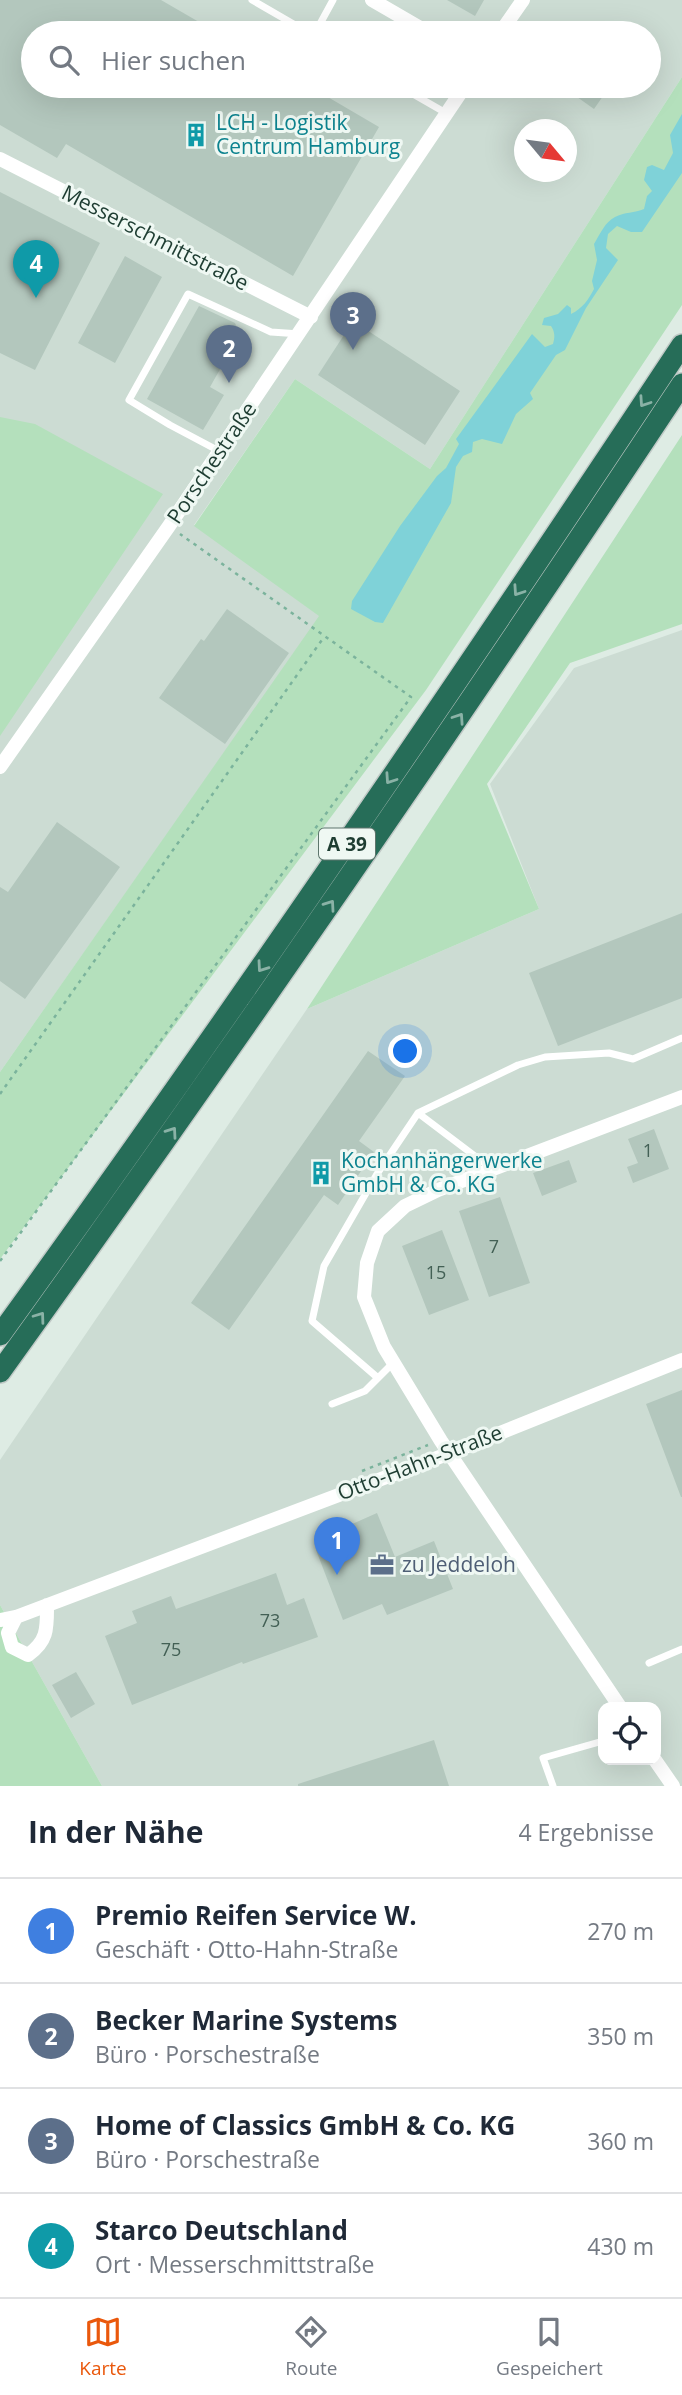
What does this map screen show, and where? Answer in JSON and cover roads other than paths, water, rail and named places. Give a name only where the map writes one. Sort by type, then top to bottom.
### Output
[{"type":"highway","name":"A 39","points":[[0,1335],[327,873],[682,345]]},
{"type":"highway","name":"A 39","points":[[0,1372],[344,886],[682,384]]},
{"type":"street","points":[[372,0],[408,21]]},
{"type":"street","points":[[508,21],[523,0]]},
{"type":"street","name":"Porschestraße","points":[[0,767],[169,526],[458,98]]},
{"type":"street","name":"Messerschmittstraße","points":[[0,159],[311,317]]},
{"type":"street","points":[[617,1702],[450,1453],[384,1347],[364,1297],[367,1263],[378,1231],[405,1206],[438,1190],[682,1097]]},
{"type":"street","name":"Otto-Hahn-Straße","points":[[0,1620],[16,1618],[450,1453],[682,1360]]},
{"type":"street","points":[[16,1618],[8,1633],[12,1647],[28,1655],[41,1646],[47,1628],[47,1605]]},
{"type":"street","points":[[658,1765],[673,1786]]},
{"type":"lane","points":[[252,0],[288,21]]},
{"type":"lane","points":[[322,21],[333,0]]},
{"type":"lane","points":[[420,98],[447,114]]},
{"type":"lane","points":[[220,451],[129,400],[188,294],[271,332],[300,334]]},
{"type":"lane","points":[[378,1378],[312,1321],[324,1266],[377,1174],[418,1113],[518,1065],[545,1057],[609,1053],[633,1059],[682,1038]]},
{"type":"lane","points":[[418,1113],[493,1169]]},
{"type":"lane","points":[[332,1404],[365,1391],[393,1362]]},
{"type":"lane","points":[[649,1663],[682,1649]]},
{"type":"lane","points":[[553,1786],[543,1758],[598,1742]]},
{"type":"water","points":[[682,114],[682,173],[642,232],[631,232],[617,226],[608,234],[606,248],[618,260],[586,308],[565,350],[556,355],[530,393],[533,399],[516,414],[502,444],[482,439],[473,442],[472,452],[463,456],[456,467],[451,503],[383,623],[375,622],[351,609],[352,601],[400,526],[446,468],[459,444],[456,439],[532,334],[545,347],[553,344],[553,330],[551,326],[542,325],[544,318],[558,314],[567,305],[571,308],[571,314],[587,300],[594,289],[592,281],[597,260],[594,244],[611,219],[644,209],[647,196],[652,191],[644,180],[647,167],[652,165],[664,170],[673,153],[670,135]]},
{"type":"place","name":"LCH - Logistik Centrum Hamburg","points":[[196,135]]},
{"type":"place","name":"Starco Deutschland","points":[[36,298]]},
{"type":"place","name":"Home of Classics GmbH & Co. KG","points":[[353,350]]},
{"type":"place","name":"Becker Marine Systems","points":[[229,383]]},
{"type":"place","name":"Kochanhängerwerke GmbH & Co. KG","points":[[321,1173]]},
{"type":"place","name":"zu Jeddeloh","points":[[382,1565]]},
{"type":"place","name":"Premio Reifen Service W.","points":[[337,1575]]}]
